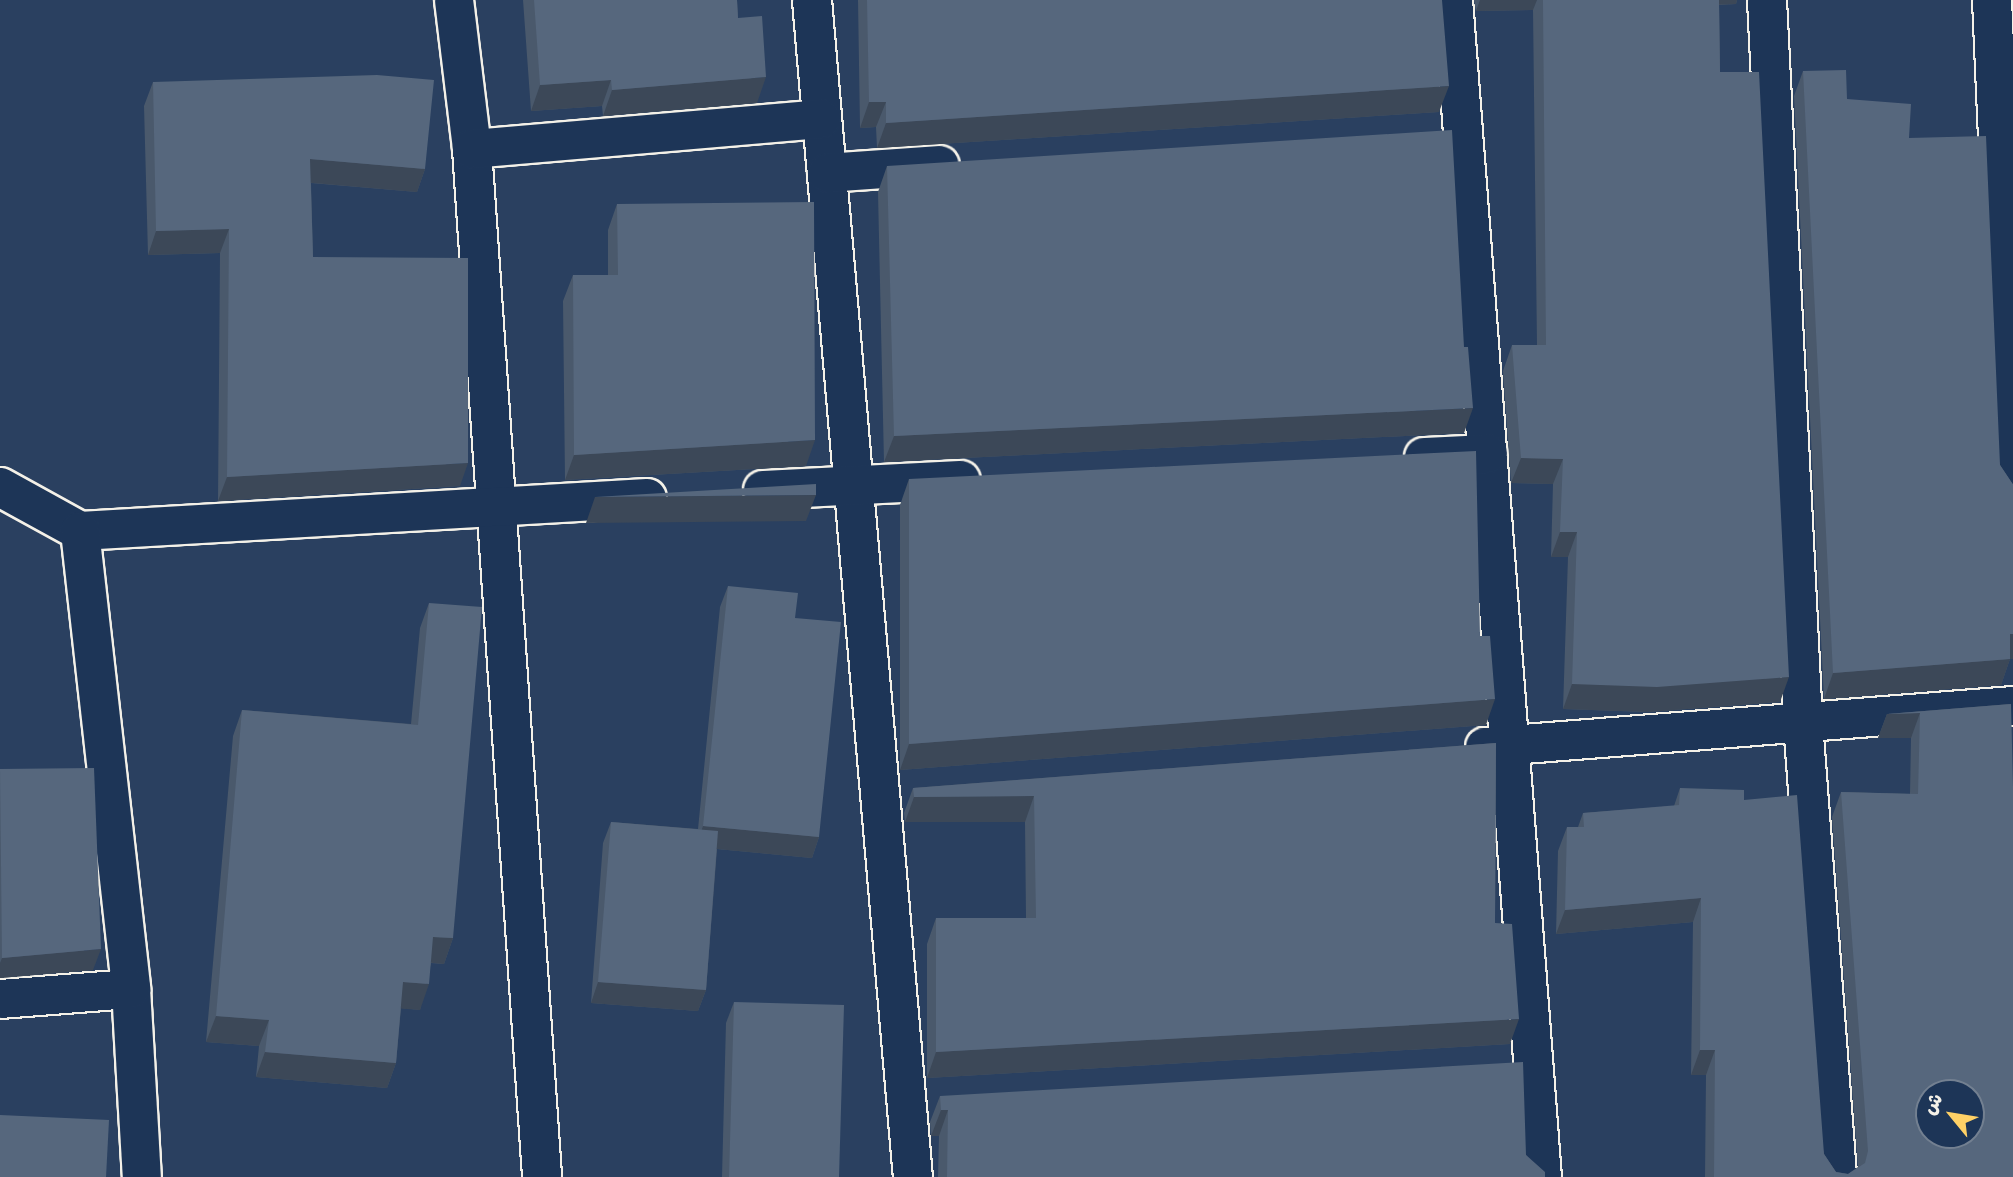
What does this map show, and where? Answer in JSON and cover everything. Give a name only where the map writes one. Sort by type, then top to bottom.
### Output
[{"type":"street","points":[[454,0],[471,149],[542,1177]]},
{"type":"street","points":[[811,0],[914,1177]]},
{"type":"street","points":[[1454,0],[1542,1177]]},
{"type":"street","points":[[1767,0],[1803,723],[1837,1177]]},
{"type":"street","points":[[1992,0],[2013,490]]},
{"type":"street","points":[[471,149],[822,119]]},
{"type":"street","points":[[1422,135],[1464,132]]},
{"type":"street","points":[[827,173],[979,163]]},
{"type":"street","points":[[1391,458],[1488,454]]},
{"type":"street","points":[[730,492],[991,478]]},
{"type":"street","points":[[0,487],[80,531],[688,495]]},
{"type":"street","points":[[80,531],[131,989],[142,1177]]},
{"type":"street","points":[[1455,749],[2013,706]]},
{"type":"street","points":[[880,793],[921,789]]},
{"type":"street","points":[[0,999],[131,989]]},
{"type":"street","points":[[1492,1067],[1534,1065]]},
{"type":"street","points":[[907,1101],[949,1099]]},
{"type":"building","points":[[534,0],[737,0],[738,18],[762,16],[766,77],[612,90],[611,80],[540,85]]},
{"type":"building","points":[[867,0],[1442,0],[1449,86],[886,123],[886,102],[869,102]]},
{"type":"building","points":[[1543,0],[1719,0],[1720,72],[1759,72],[1789,677],[1657,687],[1572,684],[1577,532],[1560,532],[1563,459],[1521,458],[1512,345],[1546,345]]},
{"type":"building","points":[[1846,70],[1847,99],[1911,104],[1909,138],[1986,136],[2000,465],[2013,484],[2013,634],[2010,634],[2010,659],[1833,673],[1803,71]]},
{"type":"building","points":[[377,75],[434,80],[425,169],[310,159],[313,257],[468,258],[468,463],[227,477],[229,229],[156,231],[153,82]]},
{"type":"building","points":[[1452,130],[1464,347],[1468,347],[1473,408],[894,436],[887,166]]},
{"type":"building","points":[[814,202],[815,440],[574,455],[573,275],[618,275],[617,204]]},
{"type":"building","points":[[1476,451],[1480,636],[1490,636],[1495,699],[909,744],[909,479]]},
{"type":"building","points":[[816,484],[816,495],[595,497]]},
{"type":"building","points":[[728,586],[798,593],[795,618],[841,622],[819,837],[703,826]]},
{"type":"building","points":[[429,603],[482,607],[453,938],[433,937],[429,984],[403,982],[396,1063],[265,1052],[269,1020],[216,1016],[242,710],[418,725]]},
{"type":"building","points":[[2011,704],[2013,1177],[1714,1177],[1715,1050],[1700,1050],[1701,898],[1565,910],[1567,827],[1584,827],[1583,813],[1679,805],[1680,788],[1744,790],[1744,800],[1797,795],[1824,1154],[1836,1172],[1848,1174],[1865,1163],[1868,1151],[1841,792],[1918,794],[1920,713],[1887,714]]},
{"type":"building","points":[[1496,743],[1495,923],[1512,924],[1519,1019],[936,1052],[936,918],[1036,918],[1034,796],[914,797],[913,788]]},
{"type":"building","points":[[94,768],[101,949],[2,958],[0,769]]},
{"type":"building","points":[[611,822],[718,831],[706,990],[598,982]]},
{"type":"building","points":[[734,1002],[844,1005],[839,1177],[729,1177]]},
{"type":"building","points":[[1523,1062],[1526,1155],[1545,1172],[1545,1177],[947,1177],[948,1110],[941,1110],[940,1096]]},
{"type":"building","points":[[0,1115],[109,1120],[106,1177],[0,1177]]}]
